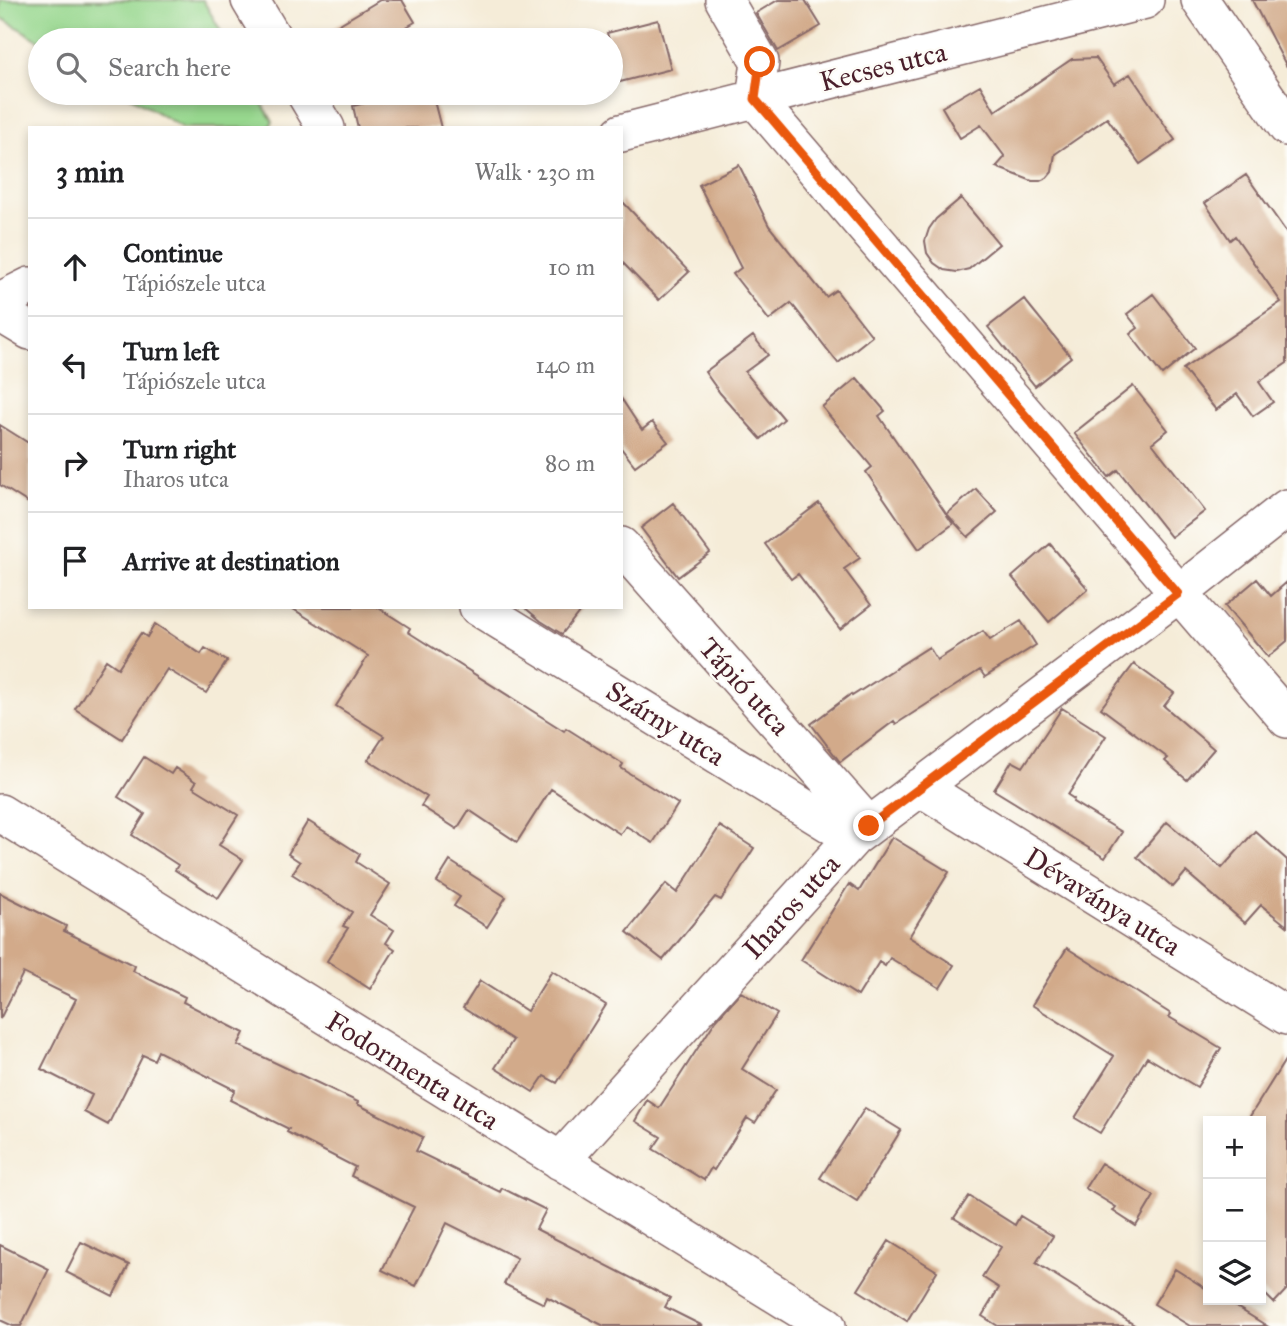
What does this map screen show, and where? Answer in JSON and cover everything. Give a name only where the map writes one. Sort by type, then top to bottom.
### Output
[{"type":"street","points":[[250,0],[267,28]]},
{"type":"street","points":[[724,0],[760,62],[755,99],[1287,719]]},
{"type":"street","name":"Kecses utca","points":[[623,132],[1145,0]]},
{"type":"street","points":[[1200,0],[1287,127]]},
{"type":"street","points":[[312,105],[325,126]]},
{"type":"street","points":[[0,301],[28,287]]},
{"type":"street","points":[[0,313],[28,330]]},
{"type":"street","name":"Iharos utca","points":[[560,1161],[861,832],[1178,594],[1287,508]]},
{"type":"street","name":"Tápió utca","points":[[623,548],[861,832]]},
{"type":"street","name":"Szárny utca","points":[[481,609],[861,832]]},
{"type":"street","name":"Dévaványa utca","points":[[920,786],[1287,1016]]},
{"type":"street","name":"Fodormenta utca","points":[[0,813],[827,1326]]},
{"type":"green space","points":[[0,0],[203,0],[219,28],[28,28],[28,34],[0,17]]},
{"type":"green space","points":[[145,105],[263,105],[273,122],[270,126],[180,126]]},
{"type":"building","points":[[380,0],[402,0],[415,22],[405,28],[333,28]]},
{"type":"building","points":[[778,0],[805,0],[821,26],[778,51],[756,13]]},
{"type":"building","points":[[1252,0],[1287,0],[1287,67]]},
{"type":"building","points":[[658,20],[671,69],[623,81],[623,29]]},
{"type":"building","points":[[1096,58],[1114,84],[1130,74],[1175,140],[1140,164],[1107,118],[1055,154],[1052,172],[1047,178],[1032,181],[996,167],[1005,157],[981,125],[960,138],[942,107],[980,85],[995,111],[1072,59]]},
{"type":"building","points":[[435,105],[440,126],[358,126],[353,106]]},
{"type":"building","points":[[739,165],[769,226],[826,297],[836,290],[872,336],[838,363],[791,303],[769,320],[733,274],[741,268],[699,185]]},
{"type":"building","points":[[1246,175],[1287,233],[1287,363],[1259,382],[1273,402],[1253,416],[1237,394],[1216,410],[1183,369],[1281,302],[1235,236],[1230,240],[1205,203]]},
{"type":"building","points":[[961,198],[999,244],[969,269],[957,272],[944,270],[934,263],[927,253],[925,241],[936,219]]},
{"type":"building","points":[[623,202],[689,272],[659,300],[623,263]]},
{"type":"building","points":[[1153,294],[1195,348],[1162,375],[1130,334],[1138,328],[1127,314]]},
{"type":"building","points":[[1024,299],[1071,357],[1035,386],[988,327]]},
{"type":"building","points":[[753,336],[768,355],[745,372],[784,419],[761,439],[705,372]]},
{"type":"building","points":[[857,378],[885,411],[879,416],[953,524],[919,549],[866,472],[872,467],[822,407]]},
{"type":"building","points":[[1133,386],[1168,430],[1152,443],[1205,511],[1171,537],[1118,470],[1109,477],[1074,433]]},
{"type":"building","points":[[623,401],[642,430],[652,422],[668,442],[635,466],[623,451]]},
{"type":"building","points":[[0,425],[28,443],[28,503],[0,485]]},
{"type":"building","points":[[976,489],[997,512],[968,537],[947,514]]},
{"type":"building","points":[[673,503],[710,553],[678,577],[641,528]]},
{"type":"building","points":[[819,503],[860,558],[844,569],[871,605],[840,629],[798,574],[791,579],[765,544]]},
{"type":"building","points":[[1050,544],[1088,589],[1049,622],[1012,577]]},
{"type":"building","points":[[1257,579],[1271,596],[1287,582],[1287,641],[1268,657],[1225,606]]},
{"type":"building","points":[[293,609],[380,609],[410,628],[408,632],[564,731],[566,728],[623,764],[621,768],[678,804],[653,843],[626,826],[620,834],[551,789],[517,842],[469,810],[457,829],[421,806],[427,797],[368,760],[384,736],[336,706],[368,656]]},
{"type":"building","points":[[526,609],[581,609],[562,634]]},
{"type":"building","points":[[1021,621],[1036,645],[985,677],[980,670],[896,724],[894,721],[840,762],[811,724],[851,694],[852,696],[929,647],[937,660],[983,631],[990,640]]},
{"type":"building","points":[[155,624],[201,654],[205,648],[227,661],[206,693],[167,669],[122,739],[75,709],[106,660],[118,668],[141,633],[147,637]]},
{"type":"building","points":[[1134,664],[1174,693],[1164,706],[1214,749],[1187,780],[1165,761],[1168,758],[1101,708]]},
{"type":"building","points":[[1062,708],[1106,736],[1068,795],[1074,799],[1073,802],[1122,832],[1105,858],[994,790],[1012,761],[1023,767]]},
{"type":"building","points":[[144,757],[171,774],[175,768],[196,782],[193,787],[238,815],[219,845],[243,860],[218,898],[175,870],[178,865],[132,835],[145,814],[118,797]]},
{"type":"building","points":[[308,821],[360,854],[356,862],[390,884],[370,915],[394,930],[386,943],[395,949],[370,989],[327,961],[348,928],[343,926],[352,912],[292,874],[300,862],[288,854]]},
{"type":"building","points":[[1167,822],[1222,868],[1255,831],[1287,860],[1287,926],[1261,905],[1245,923],[1186,872],[1173,887],[1137,857]]},
{"type":"building","points":[[720,826],[754,848],[721,900],[715,897],[663,960],[627,932],[666,884],[677,893]]},
{"type":"building","points":[[892,837],[949,872],[909,937],[954,965],[940,988],[890,958],[885,966],[879,962],[858,996],[801,960],[849,884],[859,891]]},
{"type":"building","points":[[450,861],[506,897],[487,927],[454,906],[460,897],[437,882]]},
{"type":"building","points":[[0,893],[66,926],[64,931],[135,966],[133,971],[185,997],[183,1002],[244,1033],[238,1045],[358,1102],[357,1104],[423,1137],[416,1151],[500,1192],[502,1188],[546,1210],[536,1229],[670,1298],[665,1307],[703,1326],[604,1326],[547,1297],[544,1304],[504,1284],[517,1258],[447,1223],[416,1286],[382,1270],[414,1207],[351,1176],[355,1167],[287,1132],[289,1129],[230,1100],[235,1090],[158,1051],[154,1060],[143,1055],[108,1125],[84,1112],[92,1095],[41,1069],[76,999],[23,973],[0,1019]]},
{"type":"building","points":[[1067,948],[1171,1014],[1169,1017],[1221,1048],[1197,1087],[1147,1057],[1100,1133],[1075,1118],[1114,1056],[1032,1005]]},
{"type":"building","points":[[552,971],[606,1005],[557,1083],[544,1076],[533,1092],[495,1068],[513,1040],[463,1008],[480,981],[527,1011]]},
{"type":"building","points":[[741,992],[777,1014],[742,1069],[776,1090],[755,1123],[747,1118],[714,1170],[711,1168],[704,1180],[653,1149],[661,1137],[635,1121],[647,1100],[659,1108],[716,1020]]},
{"type":"building","points":[[1287,1057],[1287,1289],[1274,1303],[1266,1295],[1266,1116],[1250,1116]]},
{"type":"building","points":[[865,1108],[901,1130],[857,1201],[820,1178]]},
{"type":"building","points":[[1101,1163],[1154,1196],[1136,1226],[1113,1211],[1116,1207],[1085,1188]]},
{"type":"building","points":[[969,1196],[1015,1225],[1020,1216],[1053,1236],[1036,1263],[1136,1326],[998,1326],[982,1316],[999,1288],[982,1277],[1001,1247],[954,1218]]},
{"type":"building","points":[[889,1241],[937,1271],[907,1321],[858,1290]]},
{"type":"building","points":[[81,1242],[129,1265],[113,1296],[66,1272]]},
{"type":"building","points":[[0,1245],[49,1269],[21,1326],[13,1326],[0,1320]]},
{"type":"building","points":[[1175,1269],[1203,1287],[1203,1305],[1233,1305],[1267,1326],[1190,1326],[1154,1304]]},
{"type":"route","points":[[760,62],[755,99],[1178,594],[869,826]]}]
